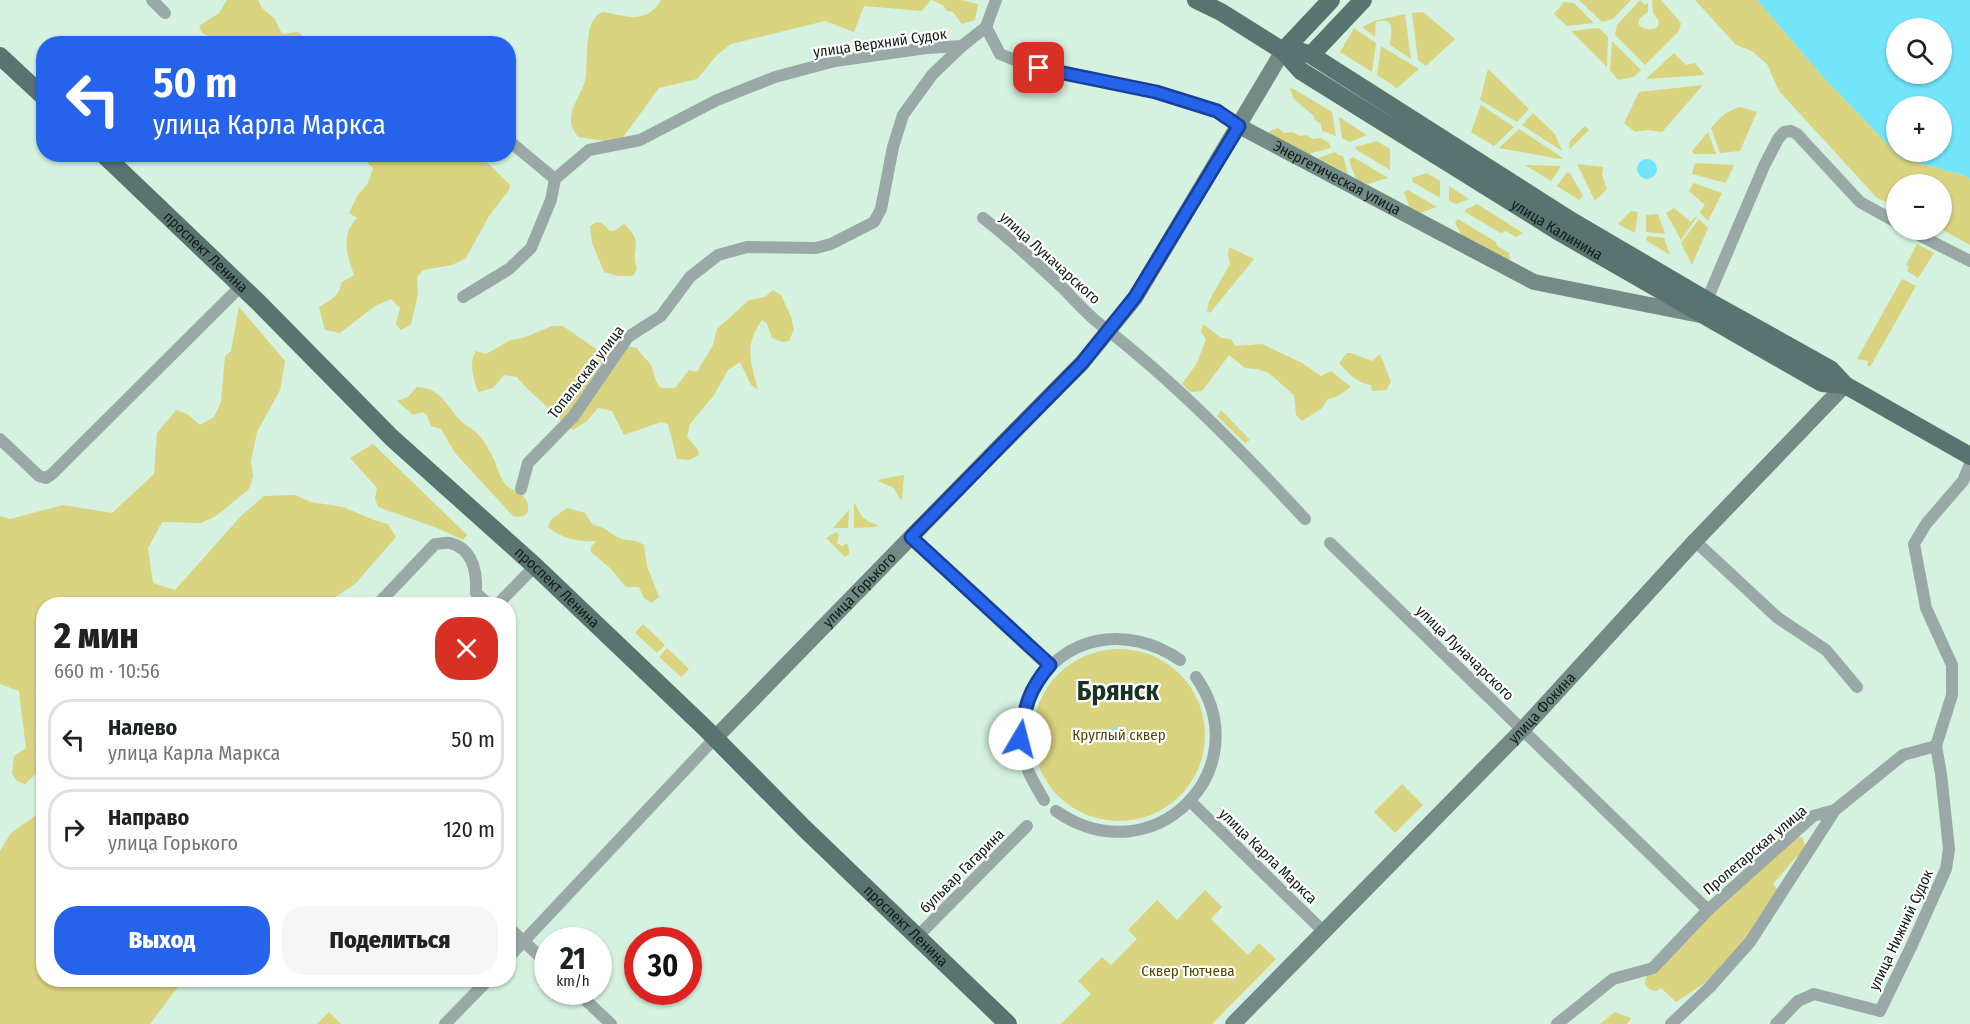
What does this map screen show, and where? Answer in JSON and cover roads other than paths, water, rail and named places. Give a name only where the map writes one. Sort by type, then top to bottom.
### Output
[{"type":"main road","name":"улица Калинина","points":[[1196,0],[1221,12],[1283,51],[1301,71],[1561,233],[1704,308]]},
{"type":"main road","name":"улица Горького","points":[[1283,51],[1331,0]]},
{"type":"main road","points":[[1311,55],[1363,0]]},
{"type":"main road","name":"улица Калинина","points":[[1283,51],[1299,51],[1311,55],[1822,383],[1845,385],[1970,456]]},
{"type":"main road","points":[[0,56],[36,90]]},
{"type":"main road","name":"проспект Ленина","points":[[111,162],[241,286],[392,438],[535,566],[1008,1024]]},
{"type":"street","points":[[152,0],[165,13]]},
{"type":"street","points":[[986,27],[996,0]]},
{"type":"street","name":"Топальская улица","points":[[521,489],[528,464],[573,417],[628,337],[661,316],[690,277],[718,255],[747,247],[816,248],[831,244],[874,222],[881,209],[893,147],[903,115],[932,75],[986,27]]},
{"type":"street","name":"Энергетическая улица","points":[[986,27],[1000,54],[1025,64],[1156,92],[1217,111],[1239,126],[1534,282],[1704,308]]},
{"type":"street","name":"улица Верхний Судок","points":[[555,179],[590,150],[640,140],[717,100],[775,76],[835,61],[926,48],[962,46]]},
{"type":"street","name":"улица Горького","points":[[516,950],[715,738],[1082,363],[1135,297],[1283,51]]},
{"type":"street","points":[[1704,308],[1764,166],[1784,132],[1791,131],[1797,134],[1860,202],[1886,216]]},
{"type":"street","points":[[463,297],[508,269],[531,248],[551,200],[555,179],[516,147]]},
{"type":"street","name":"улица Луначарского","points":[[983,218],[1013,241],[1100,325],[1218,429],[1305,519]]},
{"type":"street","points":[[1929,240],[1970,261]]},
{"type":"street","points":[[0,439],[39,476],[45,478],[52,474],[241,286]]},
{"type":"street","name":"улица Фокина","points":[[1233,1024],[1522,729],[1695,542],[1845,385]]},
{"type":"street","points":[[1936,746],[1952,695],[1952,665],[1926,608],[1914,544],[1926,524],[1963,482],[1970,464]]},
{"type":"street","points":[[911,537],[1050,665]]},
{"type":"street","points":[[1695,542],[1778,618],[1826,650],[1857,687]]},
{"type":"street","points":[[385,597],[435,544],[450,543],[464,550],[473,562],[477,575],[476,592],[481,597]]},
{"type":"street","name":"улица Луначарского","points":[[1330,543],[1708,910]]},
{"type":"street","points":[[505,597],[535,566]]},
{"type":"street","points":[[1044,800],[1027,771],[1020,739],[1025,706],[1040,677],[1050,665],[1063,655],[1091,642],[1122,638],[1153,645],[1180,660]]},
{"type":"street","points":[[1056,811],[1069,821],[1100,832],[1133,832],[1165,822],[1191,801],[1208,775],[1215,744],[1213,713],[1196,677]]},
{"type":"street","name":"Пролетарская улица","points":[[1557,1024],[1613,979],[1653,968],[1708,910],[1813,816],[1835,810],[1903,755],[1936,746]]},
{"type":"street","name":"улица Нижний Судок","points":[[1776,1024],[1798,1001],[1814,994],[1880,1011],[1946,869],[1949,849],[1936,746]]},
{"type":"street","name":"улица Карла Маркса","points":[[1191,801],[1324,932]]},
{"type":"street","points":[[1671,1024],[1710,987],[1750,942],[1835,810]]},
{"type":"street","name":"бульвар Гагарина","points":[[917,937],[1027,826]]},
{"type":"street","points":[[516,934],[534,951]]},
{"type":"street","points":[[445,1024],[481,987]]},
{"type":"street","points":[[591,1005],[611,1024]]},
{"type":"water","points":[[1757,0],[1970,0],[1970,179],[1916,162],[1952,162],[1952,96],[1886,96],[1886,142],[1823,77]]},
{"type":"water","points":[[1647,159],[1654,162],[1657,169],[1654,176],[1647,179],[1640,176],[1637,169],[1640,162]]},
{"type":"water","points":[[1115,727],[1121,727],[1126,735],[1124,741],[1115,743],[1110,738],[1110,732]]},
{"type":"district","name":"Брянск","points":[[1118,691]]},
{"type":"park label","name":"Круглый сквер","points":[[1119,735]]},
{"type":"park label","name":"Сквер Тютчева","points":[[1188,971]]}]
